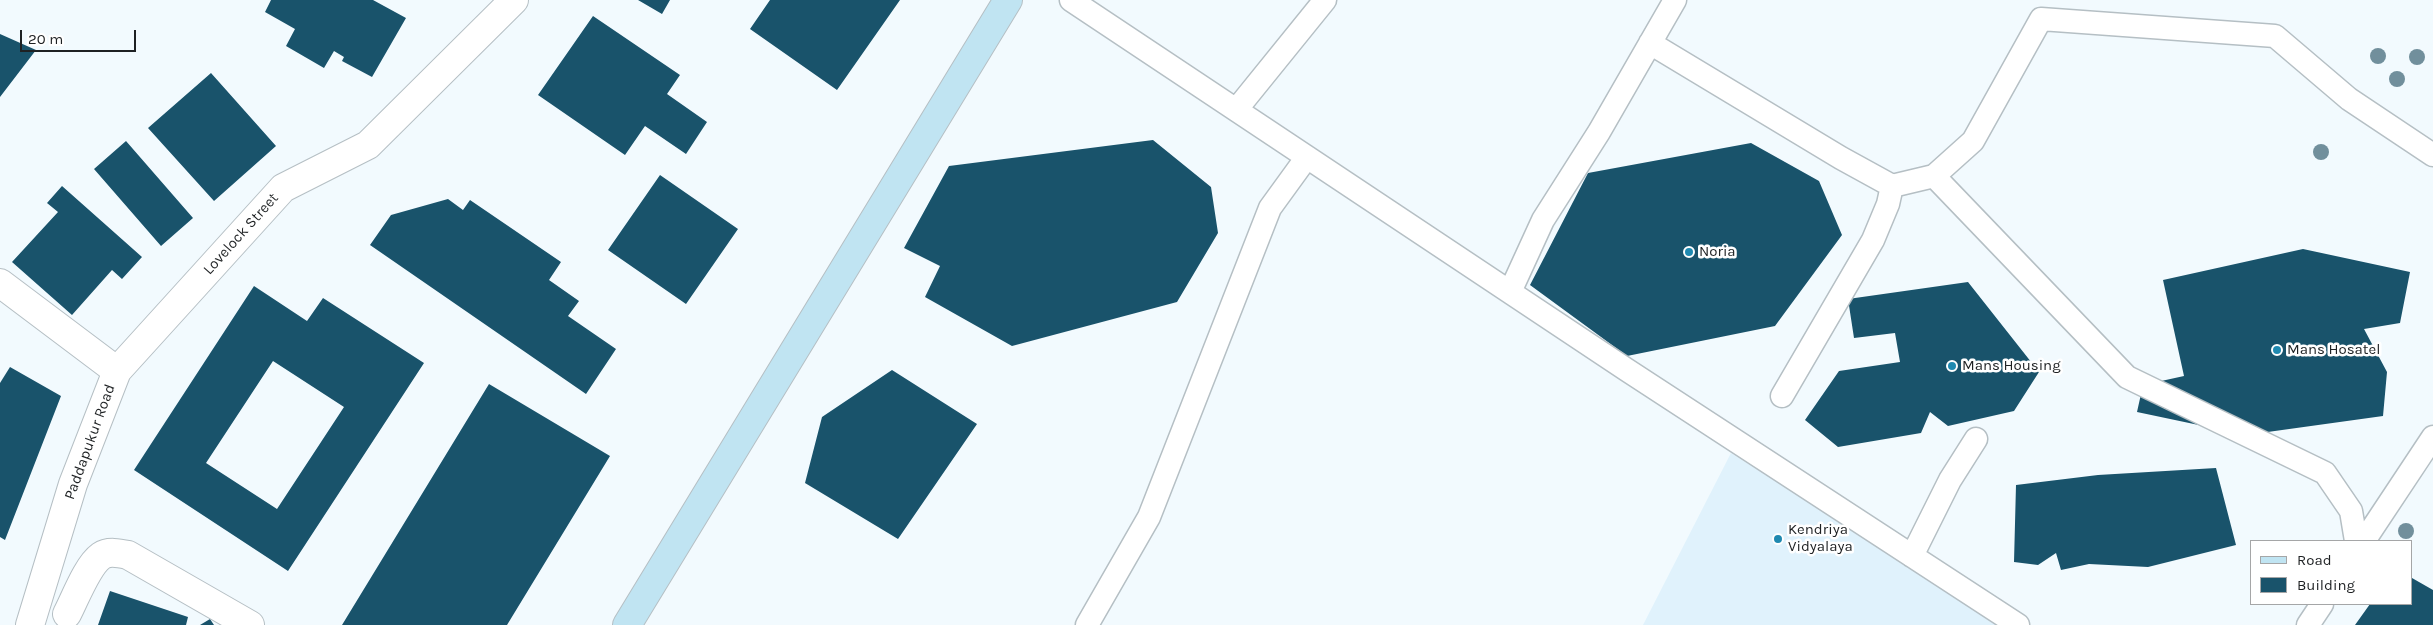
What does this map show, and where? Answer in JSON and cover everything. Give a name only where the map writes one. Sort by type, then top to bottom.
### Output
[{"type":"street","name":"Lovelock Street","points":[[117,371],[283,188],[368,145],[514,0]]},
{"type":"street","points":[[628,625],[1008,0]]},
{"type":"street","name":"Paddapukur Road","points":[[0,282],[117,371],[73,484],[30,625]]},
{"type":"street","points":[[67,614],[94,563],[102,554],[116,552],[128,555],[250,625]]},
{"type":"lane","points":[[1071,0],[1510,292],[2018,625]]},
{"type":"lane","points":[[1236,110],[1325,0]]},
{"type":"lane","points":[[1510,292],[1543,220],[1599,132],[1675,0]]},
{"type":"lane","points":[[1650,43],[1841,158],[1892,186],[1934,176],[1973,141],[2041,20],[2274,36],[2349,99],[2433,155]]},
{"type":"lane","points":[[1087,625],[1149,517],[1270,208],[1307,157]]},
{"type":"lane","points":[[1934,176],[2127,377],[2325,473],[2351,511],[2356,540]]},
{"type":"lane","points":[[1782,396],[1873,240],[1888,204],[1892,186]]},
{"type":"lane","points":[[2365,540],[2433,437]]},
{"type":"lane","points":[[1912,556],[1950,480],[1976,439]]},
{"type":"lane","points":[[2308,625],[2321,605]]},
{"type":"shaded area","name":"Kendriya Vidyalaya","points":[[1731,453],[2006,625],[1643,625]]},
{"type":"building","points":[[271,0],[373,0],[406,18],[372,77],[342,61],[344,57],[334,51],[324,68],[286,46],[295,29],[265,12]]},
{"type":"building","points":[[638,0],[670,0],[662,14]]},
{"type":"building","points":[[770,0],[900,0],[837,90],[750,29]]},
{"type":"building","points":[[593,16],[680,75],[667,94],[707,122],[686,154],[645,126],[625,155],[538,95]]},
{"type":"building","points":[[0,34],[36,50],[0,97]]},
{"type":"building","points":[[211,73],[276,146],[214,201],[148,128]]},
{"type":"building","points":[[1153,140],[1211,187],[1218,233],[1177,302],[1012,346],[925,297],[940,266],[904,248],[949,166]]},
{"type":"building","points":[[126,141],[193,218],[161,246],[94,169]]},
{"type":"building","name":"Noria","points":[[1751,143],[1819,181],[1842,235],[1775,326],[1627,356],[1530,285],[1588,173]]},
{"type":"building","points":[[660,175],[738,229],[686,304],[608,250]]},
{"type":"building","points":[[62,186],[142,257],[122,279],[112,270],[72,315],[12,262],[58,212],[47,203]]},
{"type":"building","points":[[448,199],[463,210],[470,200],[561,262],[549,280],[579,301],[568,316],[616,349],[586,394],[370,245],[391,215]]},
{"type":"building","name":"Mans Hosatel","points":[[2303,249],[2410,272],[2400,323],[2364,329],[2387,372],[2383,416],[2246,435],[2137,412],[2143,385],[2184,376],[2163,280]]},
{"type":"building","name":"Mans Housing","points":[[1968,282],[2039,372],[2014,411],[1948,426],[1930,412],[1921,433],[1838,447],[1805,420],[1839,371],[1900,362],[1895,333],[1854,338],[1848,299]]},
{"type":"building","points":[[254,286],[307,321],[323,298],[424,363],[288,571],[134,470]],"holes":[[[273,361],[344,407],[277,509],[206,463]]]},
{"type":"building","points":[[10,367],[61,396],[5,540],[0,537],[0,383]]},
{"type":"building","points":[[892,370],[977,424],[898,539],[805,483],[822,417]]},
{"type":"building","points":[[489,384],[610,456],[507,625],[342,625]]},
{"type":"building","points":[[2216,468],[2236,545],[2148,567],[2089,564],[2061,570],[2056,553],[2038,565],[2014,562],[2016,485],[2098,475]]},
{"type":"building","points":[[2413,579],[2433,590],[2433,625],[2355,625],[2369,605],[2413,605]]},
{"type":"building","points":[[110,591],[188,617],[186,625],[98,625]]},
{"type":"building","points":[[210,619],[214,625],[200,625]]},
{"type":"place","name":"Noria","points":[[1689,252]]},
{"type":"place","name":"Mans Hosatel","points":[[2277,350]]},
{"type":"place","name":"Mans Housing","points":[[1952,366]]},
{"type":"place","name":"Kendriya Vidyalaya","points":[[1778,539]]}]
